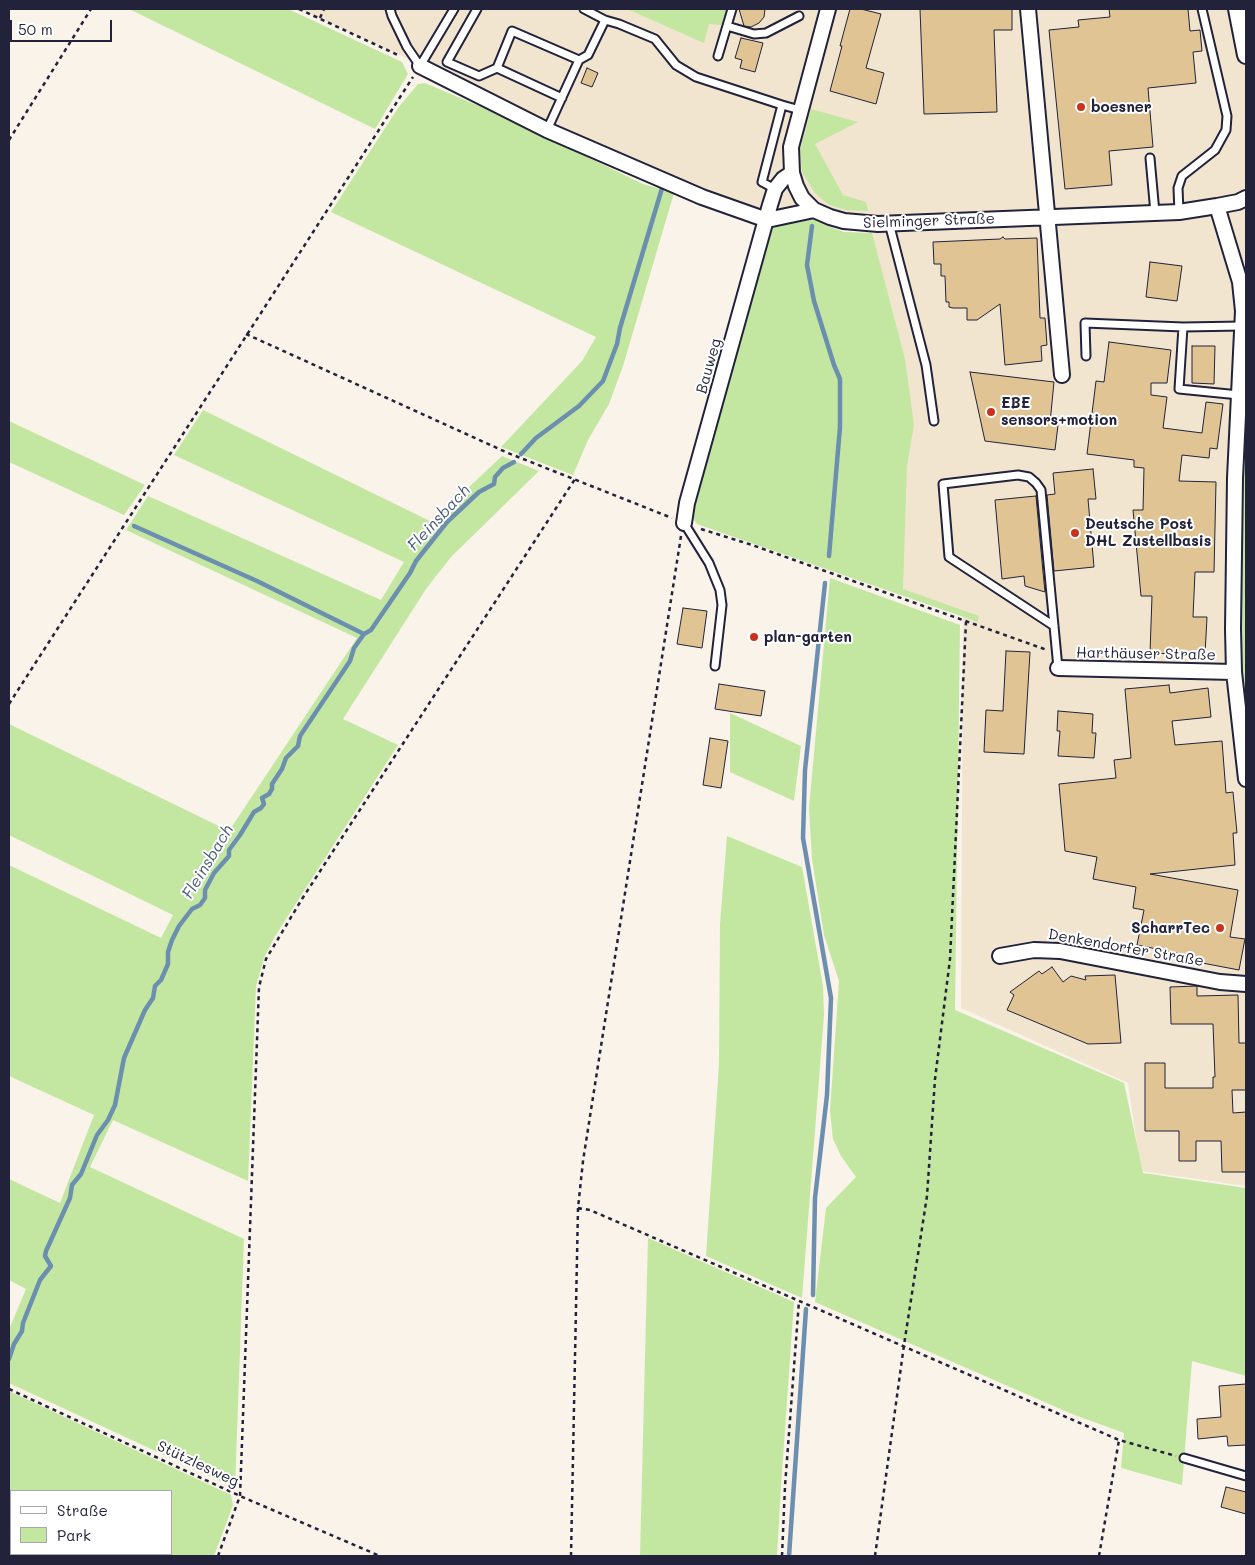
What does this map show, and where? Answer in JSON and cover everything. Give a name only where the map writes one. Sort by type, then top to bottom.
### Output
[{"type":"street","points":[[814,210],[802,198],[792,173],[791,148],[828,9]]},
{"type":"street","points":[[1028,9],[1062,375]]},
{"type":"street","points":[[1237,9],[1246,55]]},
{"type":"street","points":[[420,66],[547,130],[702,197],[767,220],[814,210]]},
{"type":"street","points":[[775,189],[783,179],[792,173]]},
{"type":"street","name":"Bauweg","points":[[684,522],[687,503],[775,189]]},
{"type":"street","name":"Sielminger Straße","points":[[814,210],[844,221],[889,223],[1179,212],[1217,206],[1246,198]]},
{"type":"street","points":[[1217,206],[1240,282],[1243,311],[1233,563],[1234,672],[1246,779]]},
{"type":"street","name":"Harthäuser Straße","points":[[1058,668],[1234,672]]},
{"type":"street","name":"Denkendorfer Straße","points":[[1000,956],[1034,950],[1060,951],[1220,982],[1246,984]]},
{"type":"lane","points":[[390,9],[407,47],[420,66],[454,9]]},
{"type":"lane","points":[[477,9],[447,62],[479,76],[497,68],[512,30],[579,60]]},
{"type":"lane","points":[[584,9],[605,20],[654,39],[676,64],[696,77],[800,110]]},
{"type":"lane","points":[[718,56],[732,9]]},
{"type":"lane","points":[[1179,212],[1178,188],[1182,176],[1215,150],[1226,130],[1228,116],[1202,9]]},
{"type":"lane","points":[[727,26],[754,34],[766,32],[799,16]]},
{"type":"lane","points":[[547,130],[579,60],[588,55],[605,20]]},
{"type":"lane","points":[[497,68],[562,98]]},
{"type":"lane","points":[[775,189],[762,182],[782,104]]},
{"type":"lane","points":[[1150,158],[1155,213]]},
{"type":"lane","points":[[889,223],[926,365],[934,421]]},
{"type":"lane","points":[[1086,356],[1085,323],[1183,327],[1242,326]]},
{"type":"lane","points":[[1183,327],[1179,389],[1239,395]]},
{"type":"lane","points":[[1054,626],[949,557],[943,484],[1018,475],[1029,477],[1036,482],[1041,490],[1054,626],[1058,668]]},
{"type":"lane","points":[[684,522],[709,563],[720,590],[722,605],[715,666]]},
{"type":"lane","points":[[1184,1458],[1246,1476]]},
{"type":"path","points":[[9,140],[90,9]]},
{"type":"path","points":[[9,704],[420,66],[299,9]]},
{"type":"path","points":[[320,18],[324,9]]},
{"type":"path","points":[[246,334],[508,453],[684,522],[1046,650],[1054,658],[1058,668]]},
{"type":"path","points":[[218,1556],[240,1496],[259,987],[266,958],[302,898],[575,479]]},
{"type":"path","points":[[572,1556],[578,1208],[583,1161],[684,522]]},
{"type":"path","points":[[875,1556],[927,1196],[935,1079],[950,959],[966,622]]},
{"type":"path","points":[[578,1208],[590,1210],[1119,1440],[1184,1458]]},
{"type":"path","points":[[782,1556],[799,1301]]},
{"type":"path","name":"Stützlesweg","points":[[9,1390],[240,1496],[380,1556]]},
{"type":"path","points":[[1099,1556],[1119,1440]]},
{"type":"shaded area","points":[[299,9],[1237,9],[1246,55],[1246,1186],[1141,1171],[1128,1083],[961,1008],[963,613],[900,592],[904,359],[871,233],[862,223],[798,213],[738,210]]},
{"type":"green space","points":[[129,9],[288,9],[402,62],[408,74],[375,129]]},
{"type":"green space","points":[[627,9],[728,9],[721,25],[709,24],[704,43]]},
{"type":"green space","points":[[425,83],[500,115],[643,184],[674,193],[623,366],[609,404],[588,440],[573,475],[501,447],[582,361],[596,337],[331,212],[398,108],[418,84]]},
{"type":"green space","points":[[811,109],[858,122],[815,144],[843,195],[866,202],[868,211],[846,210],[829,205],[815,193],[802,172],[800,150]]},
{"type":"green space","points":[[817,219],[828,226],[844,232],[872,233],[905,359],[914,425],[907,466],[903,589],[979,616],[978,622],[697,524],[691,515],[690,504],[768,226]]},
{"type":"green space","points":[[1246,350],[1246,718],[1240,670],[1239,636]]},
{"type":"green space","points":[[203,410],[432,522],[502,456],[539,471],[451,557],[426,589],[343,719],[398,745],[274,938],[264,958],[256,986],[248,1181],[113,1120],[90,1167],[244,1239],[235,1488],[9,1383],[9,1327],[26,1289],[9,1280],[9,1179],[60,1203],[94,1115],[9,1076],[9,865],[161,938],[173,915],[9,835],[9,724],[229,831],[357,638],[126,530],[148,496],[381,600],[404,562],[174,455]]},
{"type":"green space","points":[[9,421],[145,485],[124,515],[9,462]]},
{"type":"green space","points":[[830,578],[960,625],[955,1010],[1124,1083],[1143,1173],[1246,1188],[1246,1376],[1192,1361],[1182,1485],[1121,1468],[1124,1433],[1072,1414],[815,1302],[826,1208],[856,1177],[841,1156],[833,1139],[830,1111],[839,981],[824,935],[812,859],[809,808]]},
{"type":"green space","points":[[730,713],[801,746],[794,801],[730,772]]},
{"type":"green space","points":[[727,836],[802,867],[823,986],[824,1015],[802,1298],[706,1256],[719,1064],[720,924]]},
{"type":"green space","points":[[648,1238],[794,1302],[777,1556],[640,1556]]},
{"type":"green space","points":[[9,1391],[231,1495],[233,1505],[214,1556],[9,1556]]},
{"type":"building","points":[[739,9],[765,9],[764,17],[759,23],[751,27],[744,26]]},
{"type":"building","points":[[850,9],[861,9],[881,14],[866,68],[884,73],[876,104],[830,91]]},
{"type":"building","points":[[920,9],[1012,9],[1012,30],[994,30],[997,112],[924,114]]},
{"type":"building","points":[[1109,9],[1188,9],[1190,31],[1200,30],[1202,51],[1193,52],[1196,83],[1148,88],[1153,147],[1109,151],[1112,185],[1065,189],[1049,30],[1079,27],[1078,20],[1110,17]]},
{"type":"building","points":[[741,38],[763,43],[755,72],[740,68],[742,60],[735,58]]},
{"type":"building","points":[[587,68],[598,73],[592,87],[581,83]]},
{"type":"building","points":[[1003,237],[1005,239],[1037,238],[1040,318],[1045,318],[1047,345],[1041,346],[1042,361],[1005,365],[1000,304],[977,320],[967,320],[967,308],[949,307],[949,302],[946,302],[945,276],[941,276],[941,264],[934,264],[933,242],[1000,239]]},
{"type":"building","points":[[1150,262],[1182,266],[1177,301],[1146,297]]},
{"type":"building","points":[[1109,342],[1171,350],[1167,383],[1151,383],[1151,395],[1167,397],[1163,428],[1202,433],[1206,402],[1223,404],[1217,449],[1210,448],[1209,458],[1182,455],[1179,481],[1216,482],[1214,572],[1195,572],[1193,617],[1207,617],[1205,655],[1150,653],[1152,596],[1141,596],[1133,510],[1143,510],[1144,468],[1134,467],[1134,460],[1087,454],[1096,381],[1104,382]]},
{"type":"building","points":[[1192,346],[1215,346],[1214,384],[1192,383]]},
{"type":"building","name":"EBE sensors+motion","points":[[970,372],[1054,382],[1050,423],[1058,425],[1055,450],[985,441]]},
{"type":"building","name":"Deutsche Post DHL Zustellbasis","points":[[1093,469],[1096,499],[1088,499],[1094,567],[1054,571],[1047,495],[1055,494],[1053,473]]},
{"type":"building","points":[[1036,496],[1045,592],[1025,586],[1024,576],[1002,579],[995,500]]},
{"type":"building","points":[[683,608],[707,611],[702,648],[677,644]]},
{"type":"building","points":[[1006,651],[1030,652],[1024,754],[984,752],[986,710],[1003,711]]},
{"type":"building","points":[[719,684],[765,691],[761,716],[715,709]]},
{"type":"building","points":[[1169,685],[1170,693],[1208,688],[1211,717],[1172,721],[1175,745],[1222,741],[1226,793],[1233,792],[1237,833],[1233,833],[1235,865],[1150,874],[1238,890],[1230,937],[1245,939],[1239,970],[1176,958],[1177,953],[1137,945],[1144,910],[1133,908],[1136,887],[1093,879],[1097,857],[1065,851],[1059,784],[1116,778],[1114,760],[1131,758],[1125,689]]},
{"type":"building","points":[[1058,711],[1093,714],[1092,733],[1096,733],[1094,758],[1058,756],[1060,731],[1057,731]]},
{"type":"building","points":[[710,738],[728,741],[721,788],[703,785]]},
{"type":"building","points":[[1052,967],[1063,982],[1071,976],[1086,980],[1085,976],[1115,975],[1121,1043],[1088,1044],[1007,1010],[1014,995],[1010,992],[1039,971],[1042,974]]},
{"type":"building","points":[[1197,986],[1197,996],[1238,995],[1239,1043],[1246,1043],[1246,1090],[1232,1090],[1233,1113],[1246,1112],[1246,1172],[1222,1172],[1221,1141],[1196,1141],[1196,1161],[1179,1161],[1179,1131],[1145,1131],[1145,1063],[1165,1063],[1165,1088],[1213,1088],[1213,1077],[1215,1077],[1213,1024],[1171,1024],[1170,987]]},
{"type":"building","points":[[1246,1384],[1246,1445],[1228,1446],[1227,1436],[1198,1439],[1197,1419],[1221,1417],[1219,1386]]},
{"type":"building","points":[[1226,1487],[1246,1492],[1246,1514],[1221,1507]]},
{"type":"waterway","name":"Fleinsbach","points":[[521,454],[536,438],[579,406],[603,381],[617,344],[620,328],[663,185]]},
{"type":"waterway","points":[[812,226],[807,265],[814,301],[840,379],[840,427],[829,556]]},
{"type":"waterway","name":"Fleinsbach","points":[[9,1359],[14,1344],[22,1331],[23,1323],[40,1280],[51,1266],[45,1256],[46,1251],[70,1198],[72,1185],[81,1174],[97,1135],[108,1120],[115,1105],[124,1058],[145,1010],[153,998],[155,986],[161,980],[168,964],[168,952],[179,926],[192,909],[200,905],[205,898],[205,890],[214,873],[229,856],[229,850],[254,812],[264,804],[262,798],[269,794],[272,784],[282,769],[286,758],[298,746],[300,736],[350,661],[354,648],[364,634],[371,630],[410,573],[416,561],[447,522],[479,492],[494,484],[495,477],[503,468],[514,462]]},
{"type":"waterway","points":[[134,526],[257,581],[364,634]]},
{"type":"waterway","points":[[813,1295],[815,1198],[827,1095],[831,998],[803,838],[805,770],[825,583]]},
{"type":"waterway","points":[[789,1556],[806,1309]]},
{"type":"place","name":"boesner","points":[[1081,107]]},
{"type":"place","name":"EBE sensors+motion","points":[[991,412]]},
{"type":"place","name":"Deutsche Post DHL Zustellbasis","points":[[1075,533]]},
{"type":"place","name":"plan-garten","points":[[754,637]]},
{"type":"place","name":"ScharrTec","points":[[1220,928]]}]
